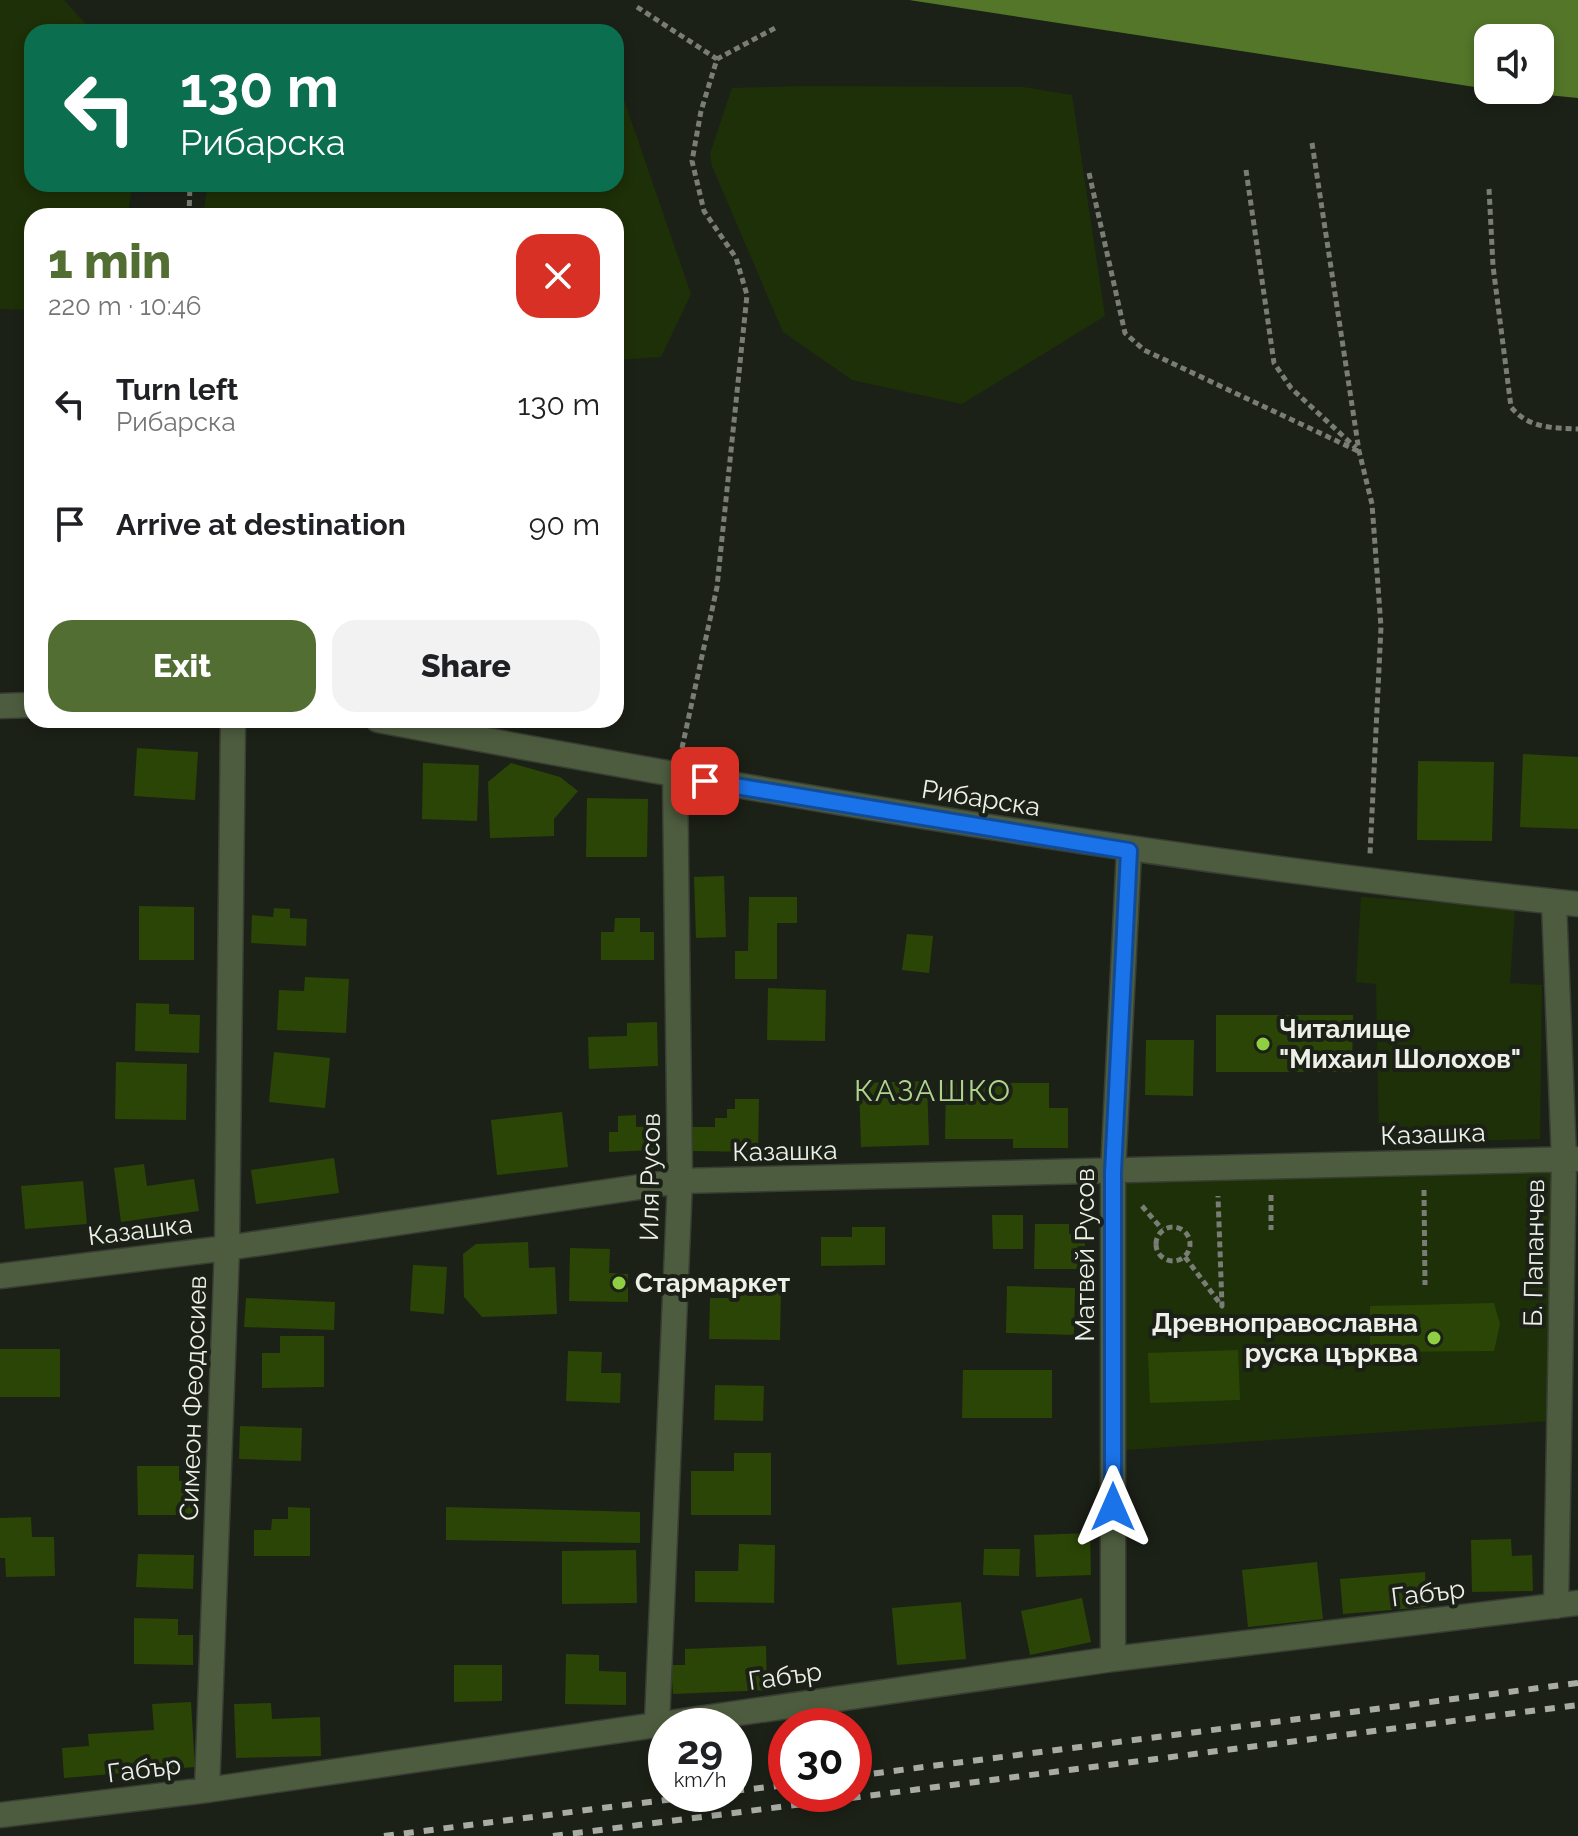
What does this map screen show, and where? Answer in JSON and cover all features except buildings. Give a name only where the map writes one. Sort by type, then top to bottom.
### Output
[{"type":"street","points":[[0,706],[24,705]]},
{"type":"street","name":"Симеон Феодосиев","points":[[207,1790],[227,1248],[233,728]]},
{"type":"street","name":"Рибарска","points":[[420,728],[675,776],[1129,851],[1566,903]]},
{"type":"street","name":"Иля Русов","points":[[658,1708],[680,1181],[675,776]]},
{"type":"street","name":"Матвей Русов","points":[[1113,1659],[1113,1172],[1129,851]]},
{"type":"street","name":"Б. Папанчев","points":[[1566,903],[1571,1159],[1567,1605]]},
{"type":"street","name":"Казашка","points":[[0,1276],[227,1248],[680,1181],[1571,1159]]},
{"type":"street","name":"Габър","points":[[752,1709],[1113,1659],[1567,1605]]},
{"type":"street","name":"Габър","points":[[0,1815],[207,1790],[648,1723]]},
{"type":"path","points":[[637,7],[717,59]]},
{"type":"path","points":[[675,776],[717,587],[747,295],[736,258],[704,211],[692,161],[701,111],[717,59],[777,27]]},
{"type":"path","points":[[1312,143],[1359,451],[1372,504],[1381,627],[1374,816],[1367,879]]},
{"type":"path","points":[[1246,170],[1274,363],[1291,388],[1359,451]]},
{"type":"path","points":[[1089,173],[1125,333],[1144,350],[1359,451]]},
{"type":"path","points":[[1489,189],[1493,266],[1511,407],[1521,419],[1546,427],[1578,429]]},
{"type":"path","points":[[1271,1189],[1271,1230]]},
{"type":"path","points":[[1424,1189],[1425,1285]]},
{"type":"path","points":[[1185,1257],[1222,1306],[1218,1191]]},
{"type":"path","points":[[1180,1227],[1188,1235],[1190,1246],[1185,1257],[1169,1261],[1159,1255],[1156,1238],[1162,1229],[1180,1227]]},
{"type":"shaded area","points":[[0,0],[64,0],[86,24],[24,24],[24,192],[131,192],[129,208],[24,208],[24,310],[0,309]]},
{"type":"shaded area","points":[[909,0],[1578,0],[1578,98],[1554,96],[1554,24],[1474,24],[1474,87]]},
{"type":"shaded area","points":[[1023,87],[1072,95],[1105,316],[962,404],[852,380],[783,332],[712,166],[710,154],[732,88]]},
{"type":"shaded area","points":[[624,100],[691,294],[661,357],[624,359],[624,208],[204,208],[207,192],[624,192]]},
{"type":"shaded area","points":[[1361,897],[1515,908],[1510,983],[1542,985],[1540,1139],[1379,1143],[1376,984],[1356,982]]},
{"type":"shaded area","points":[[1557,1170],[1550,1421],[1124,1450],[1122,1183]]},
{"type":"railway","points":[[872,1774],[1578,1683]]},
{"type":"railway","points":[[553,1836],[1578,1705]]},
{"type":"railway","points":[[752,1789],[768,1787]]},
{"type":"railway","points":[[384,1836],[648,1802]]},
{"type":"place","name":"Читалище \"Михаил Шолохов\"","points":[[1263,1044]]},
{"type":"place","name":"Стармаркет","points":[[619,1283]]},
{"type":"place","name":"Древноправославна руска църква","points":[[1434,1338]]},
{"type":"district","name":"КАЗАШКО","points":[[933,1090]]},
{"type":"route","points":[[705,781],[1129,851],[1113,1172],[1113,1507]]}]
